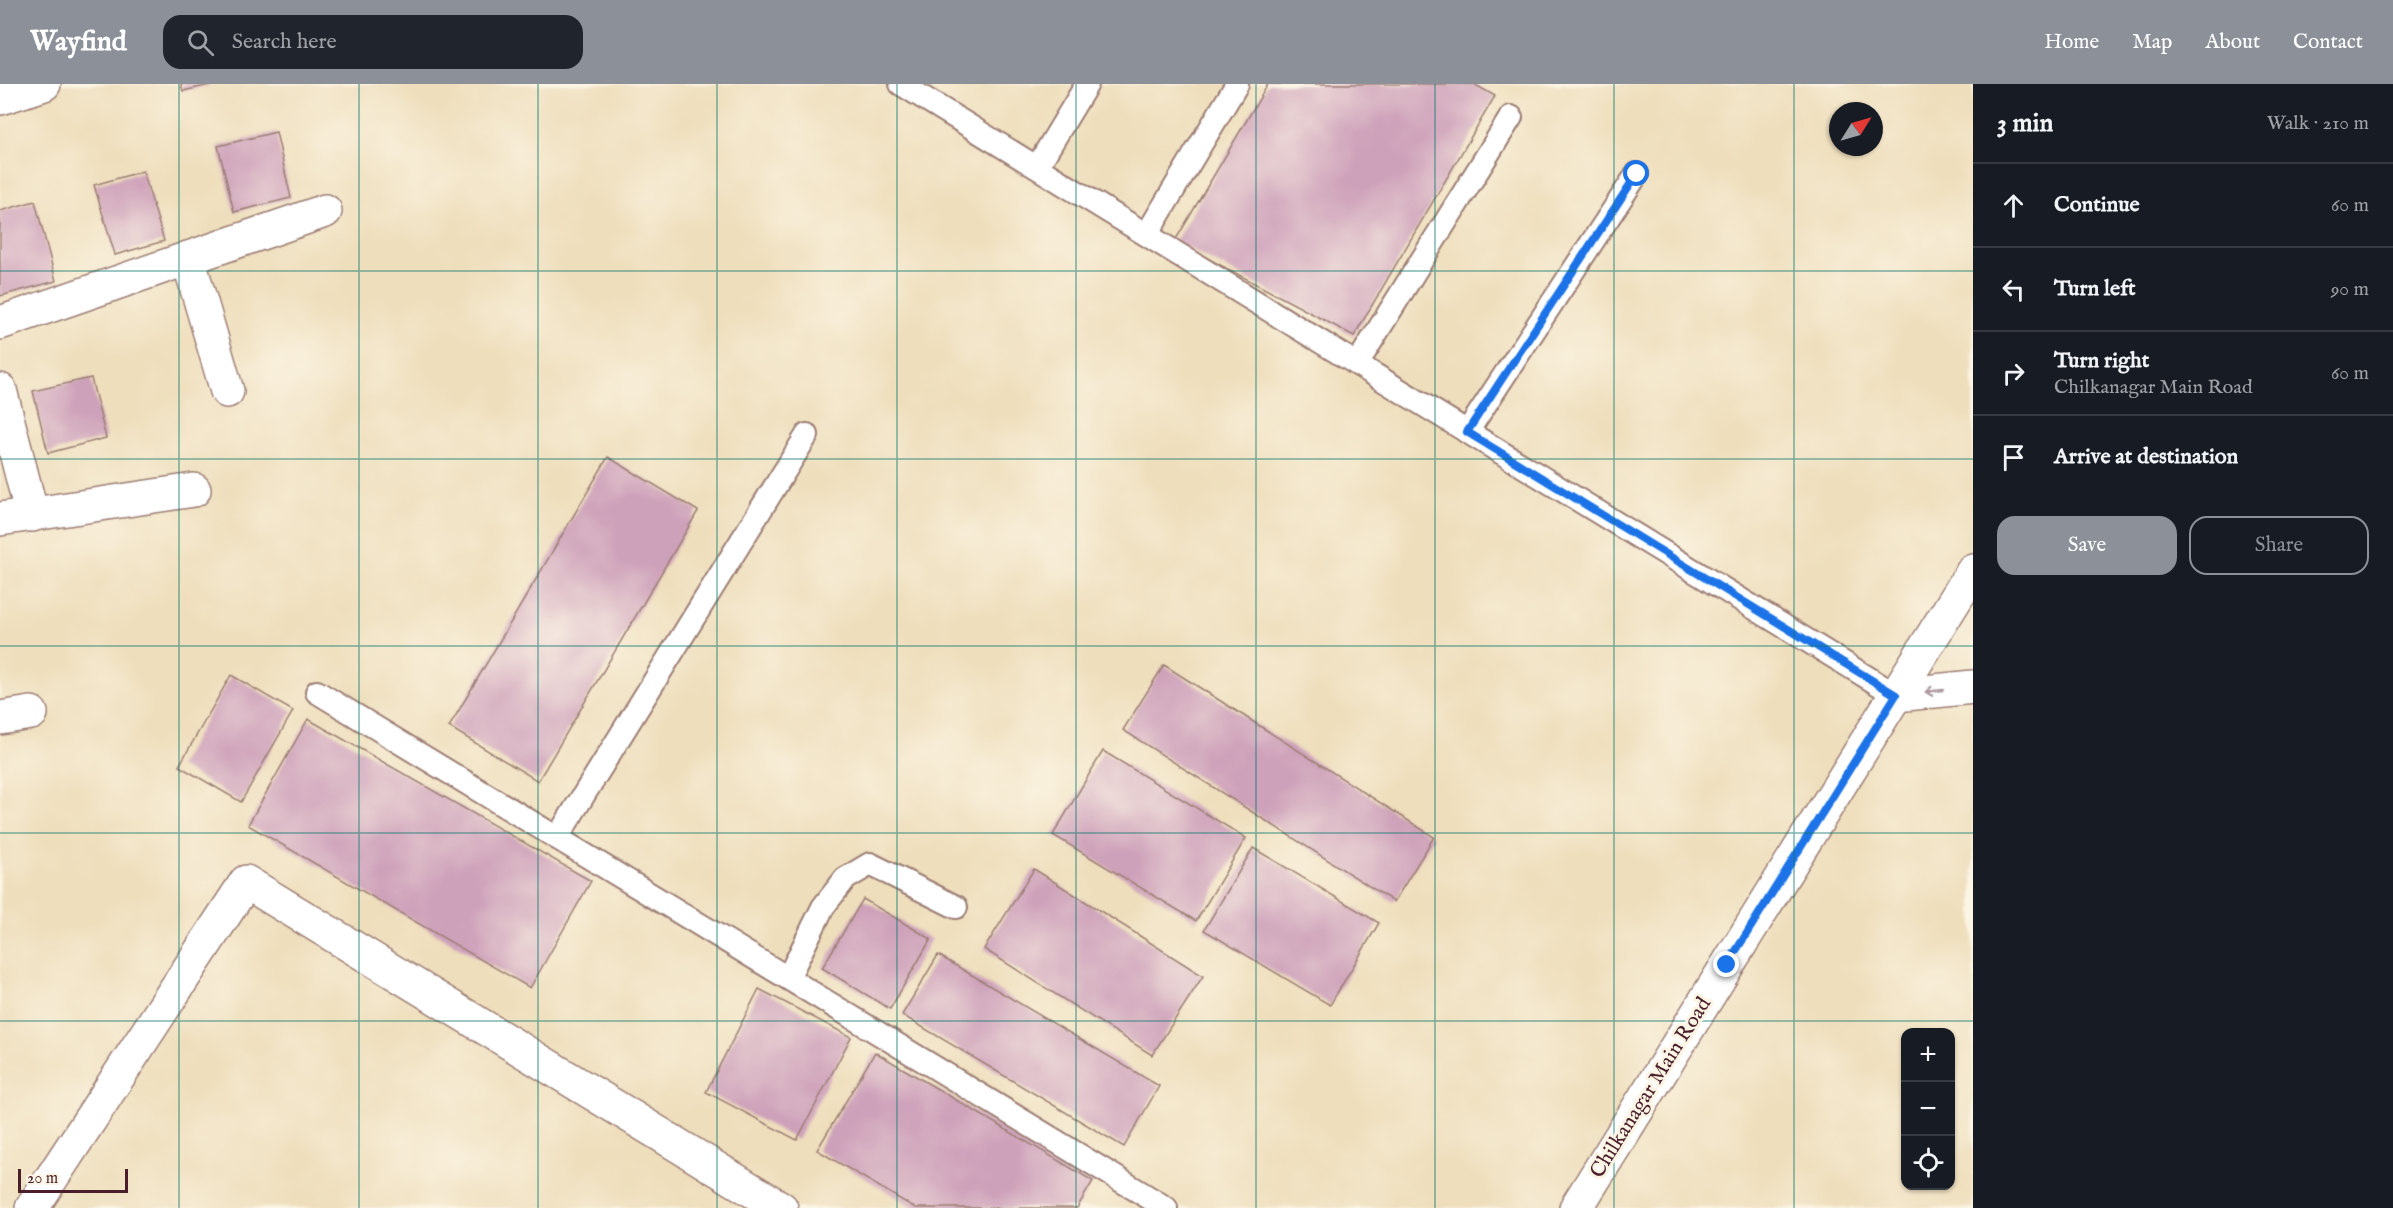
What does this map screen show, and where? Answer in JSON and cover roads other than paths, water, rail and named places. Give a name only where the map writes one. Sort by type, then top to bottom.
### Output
[{"type":"street","points":[[0,98],[44,84]]},
{"type":"street","points":[[0,323],[325,211]]},
{"type":"street","points":[[188,258],[227,391]]},
{"type":"street","points":[[0,390],[32,515]]},
{"type":"street","points":[[0,519],[194,490]]},
{"type":"street","name":"Chilkanagar Main Road","points":[[1576,1208],[1973,571]]},
{"type":"street","points":[[1896,695],[1973,687]]},
{"type":"street","points":[[32,1208],[246,882],[781,1208]]},
{"type":"lane","points":[[902,84],[1896,695]]},
{"type":"lane","points":[[1037,167],[1087,84]]},
{"type":"lane","points":[[1147,234],[1237,84]]},
{"type":"lane","points":[[1357,364],[1510,117]]},
{"type":"lane","points":[[1467,432],[1637,174]]},
{"type":"lane","points":[[556,838],[807,435]]},
{"type":"lane","points":[[317,692],[1166,1208]]},
{"type":"lane","points":[[788,978],[823,907],[845,879],[870,864],[956,907]]}]
